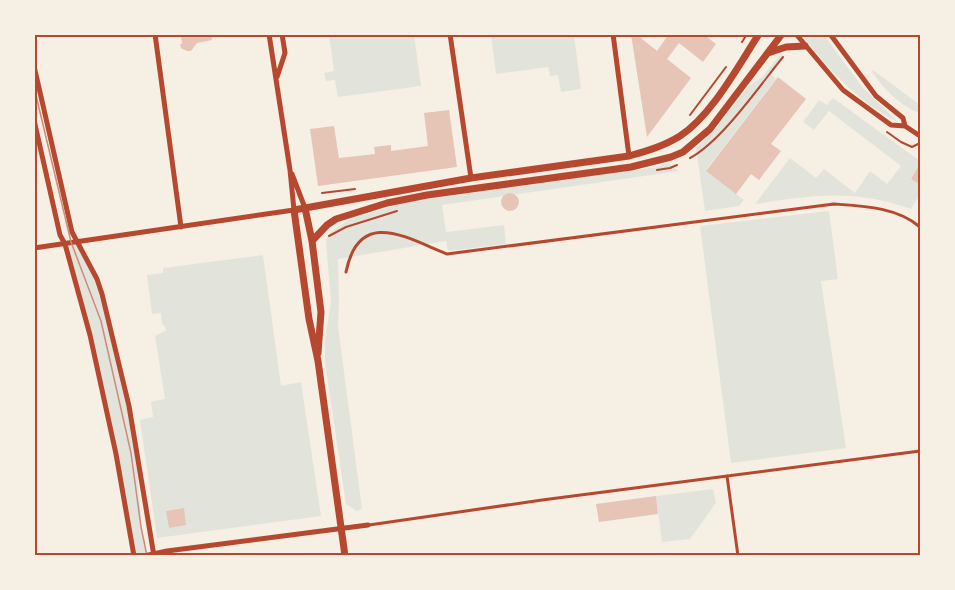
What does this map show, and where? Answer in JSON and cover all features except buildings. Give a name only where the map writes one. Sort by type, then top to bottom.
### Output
[{"type":"street","points":[[155,34],[181,227]]},
{"type":"street","points":[[269,34],[345,555]]},
{"type":"street","points":[[276,78],[285,53],[282,34]]},
{"type":"street","points":[[450,34],[471,178]]},
{"type":"street","points":[[613,34],[629,156]]},
{"type":"street","points":[[34,248],[294,210],[471,178],[629,156],[670,142],[697,122],[738,68],[759,34]]},
{"type":"street","points":[[312,241],[336,219],[387,203],[427,195],[631,167],[683,152],[710,129],[782,34]]},
{"type":"street","points":[[796,34],[843,90],[891,125],[905,126],[921,136]]},
{"type":"street","points":[[830,34],[876,96],[903,118],[905,126]]},
{"type":"street","points":[[768,53],[786,47],[805,46]]},
{"type":"street","points":[[34,66],[72,232],[97,279],[102,294],[129,406],[154,554]]},
{"type":"street","points":[[34,120],[60,235],[65,244],[90,335],[116,454],[134,555]]},
{"type":"street","points":[[290,170],[305,208],[312,241],[321,312],[318,361]]},
{"type":"street","points":[[144,555],[368,525]]},
{"type":"lane","points":[[346,272],[349,257],[355,247],[367,236],[381,231],[395,232],[447,254],[834,204],[864,206],[889,211],[921,227]]},
{"type":"lane","points":[[368,525],[921,451]]},
{"type":"lane","points":[[727,476],[738,555]]},
{"type":"path","points":[[742,42],[747,34]]},
{"type":"path","points":[[688,117],[726,68]]},
{"type":"shaded area","points":[[329,35],[414,35],[421,86],[338,97],[335,80],[326,81],[324,73],[334,71]]},
{"type":"shaded area","points":[[491,35],[574,35],[581,89],[561,92],[558,75],[550,76],[548,67],[496,74]]},
{"type":"shaded area","points":[[824,35],[863,88],[898,122],[871,106],[846,85],[812,48],[803,36]]},
{"type":"shaded area","points":[[781,54],[783,55],[769,73],[776,79],[706,170],[744,200],[739,206],[705,211],[696,148],[713,132],[749,86],[762,77]]},
{"type":"shaded area","points":[[873,70],[920,105],[920,113],[893,96],[876,78]]},
{"type":"shaded area","points":[[833,98],[920,161],[911,179],[920,185],[920,194],[911,209],[852,196],[815,196],[755,204],[790,158],[816,178],[824,169],[855,193],[870,171],[887,184],[901,166],[829,111],[814,130],[803,122],[819,100],[827,105]]},
{"type":"shaded area","points":[[668,163],[679,171],[442,205],[446,232],[504,225],[506,244],[448,251],[446,241],[338,259],[338,326],[362,509],[357,511],[346,504],[325,363],[325,340],[331,302],[326,241],[331,232],[347,221],[405,202],[657,167]]},
{"type":"shaded area","points":[[829,211],[838,279],[821,281],[846,448],[731,463],[700,226]]},
{"type":"shaded area","points":[[77,241],[97,279],[129,406],[143,539],[147,555],[134,555],[90,335],[65,244]]},
{"type":"shaded area","points":[[263,255],[281,386],[301,382],[321,516],[157,538],[140,420],[153,417],[151,402],[165,399],[155,336],[167,330],[162,323],[161,313],[152,314],[147,275],[163,273],[163,268]]},
{"type":"shaded area","points":[[713,489],[716,503],[690,539],[662,542],[656,496]]},
{"type":"tram line","points":[[34,87],[71,242],[101,321],[131,453],[147,556]]}]
